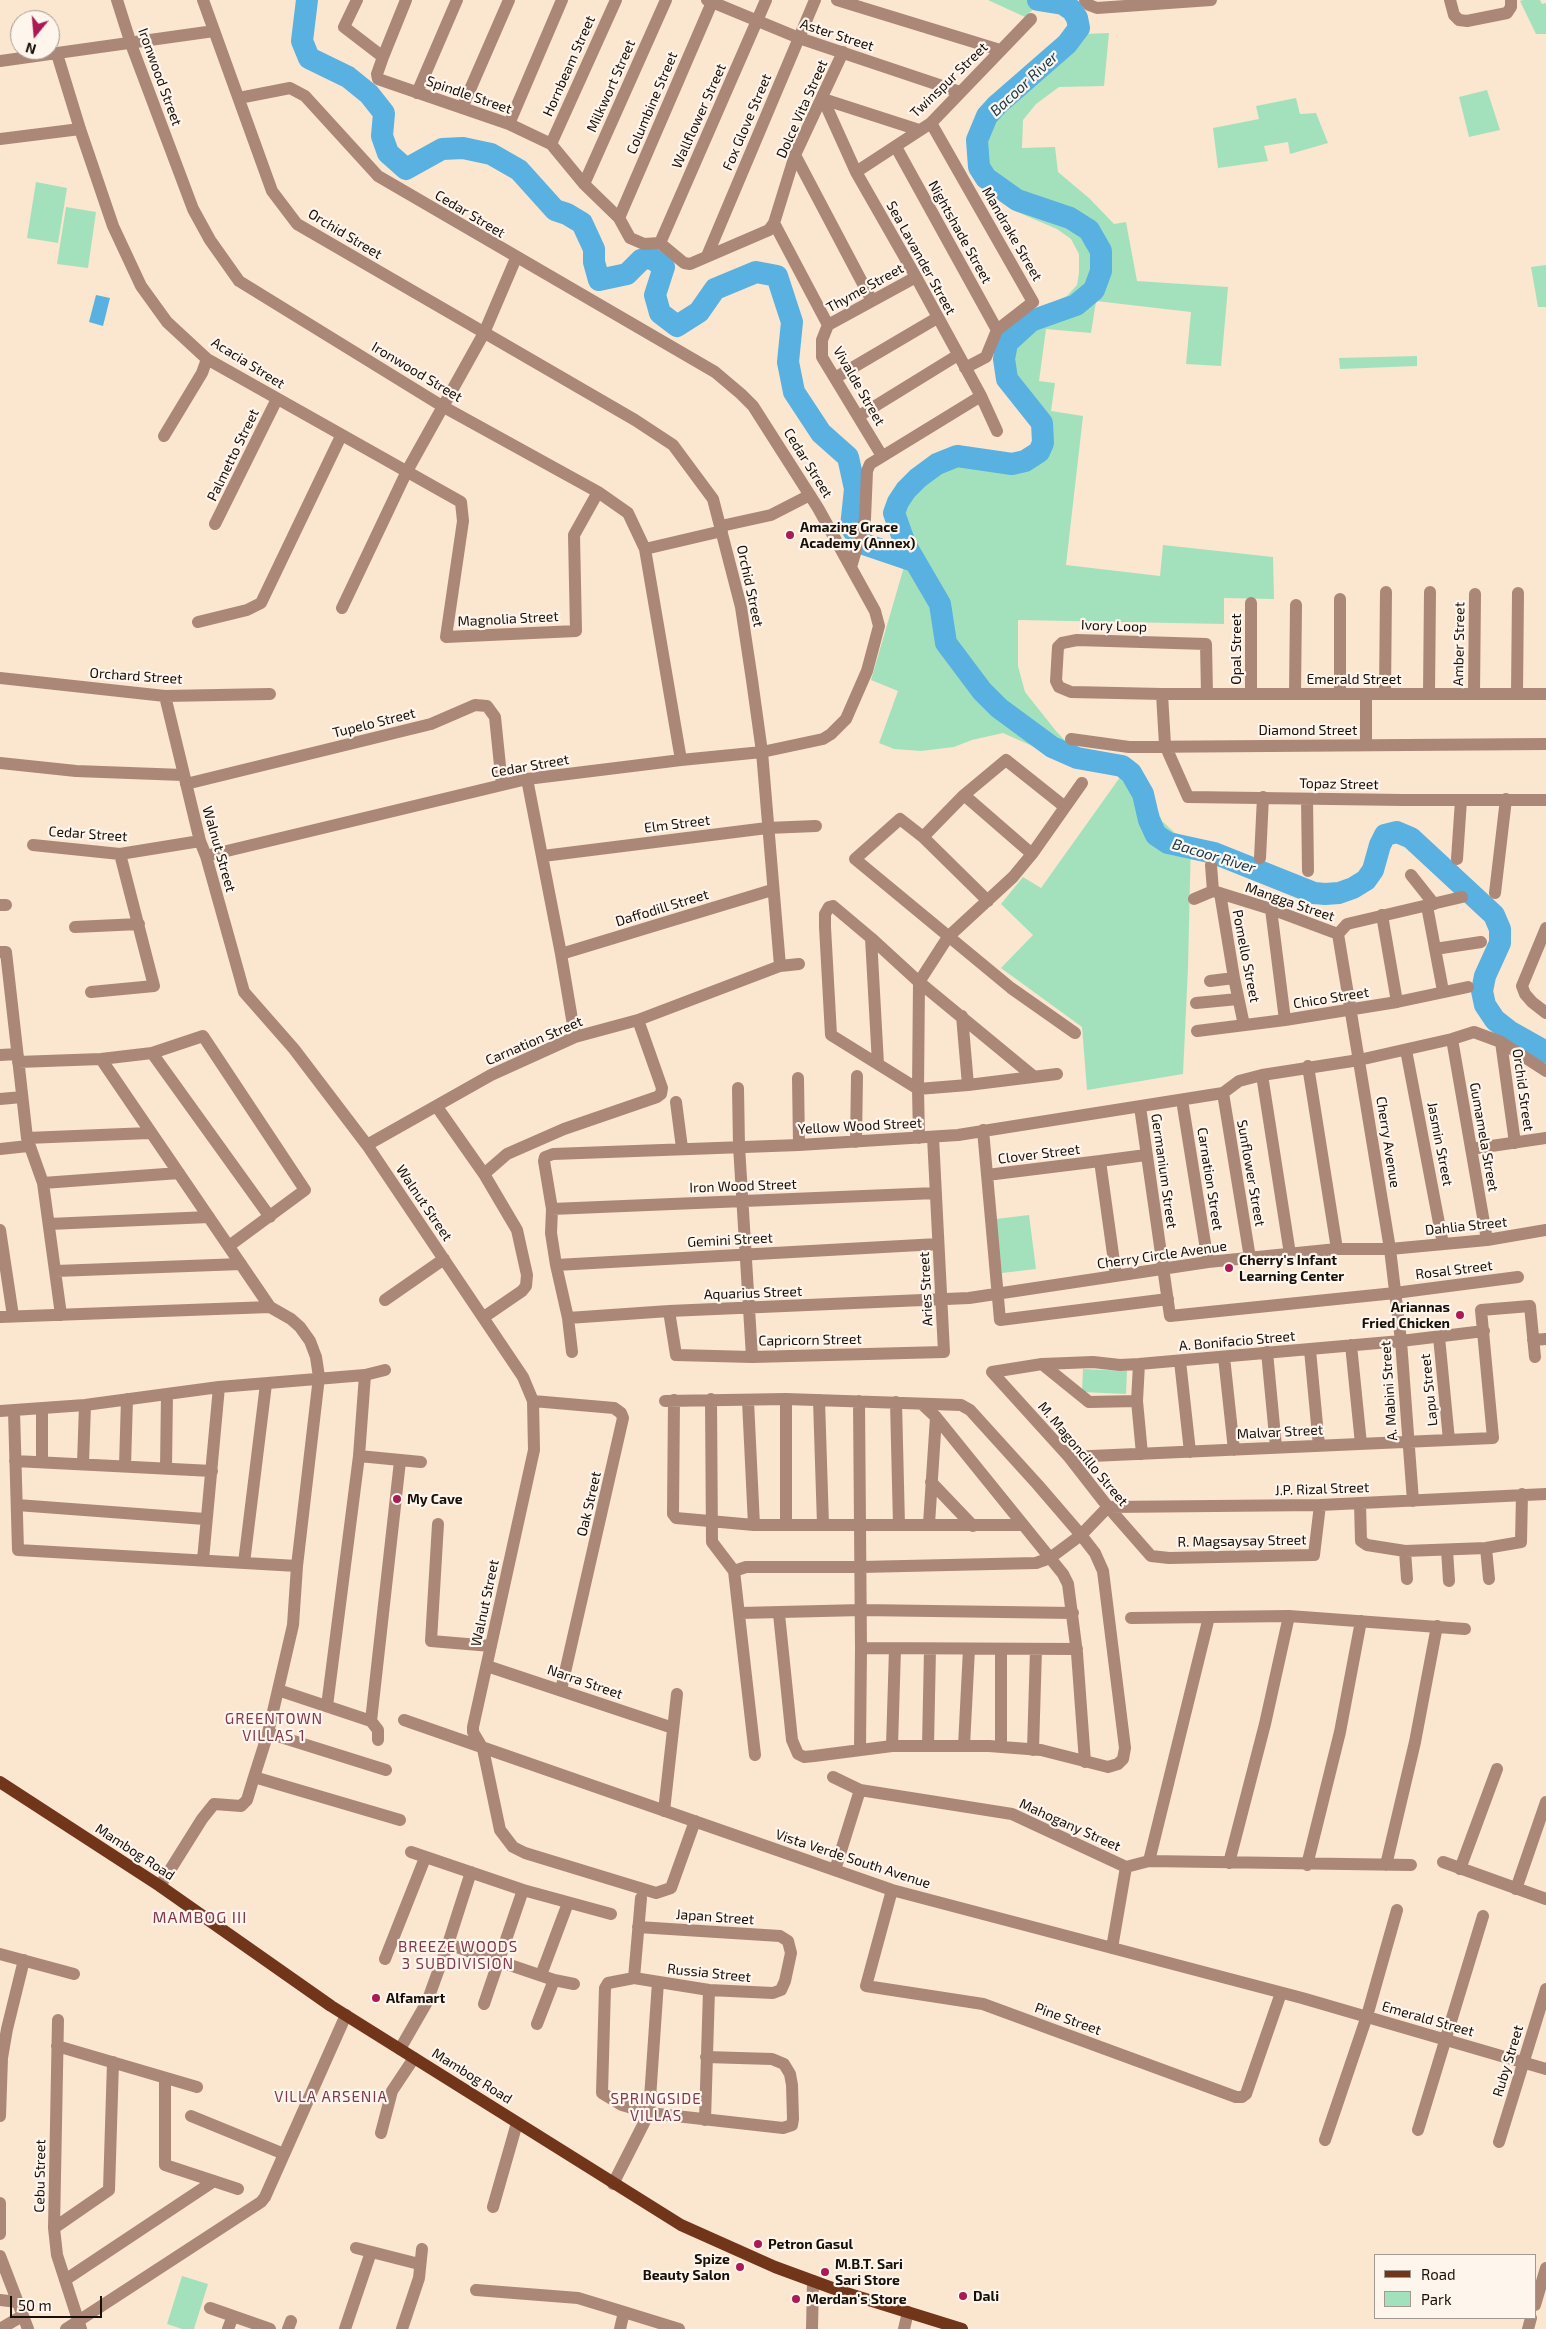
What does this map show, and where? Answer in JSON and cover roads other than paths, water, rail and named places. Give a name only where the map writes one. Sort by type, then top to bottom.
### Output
[{"type":"main road","name":"Mambog Road","points":[[0,1782],[160,1886],[346,2016],[681,2225],[775,2267],[962,2329]]},
{"type":"street","name":"Ironwood Street","points":[[117,0],[131,44],[193,209],[210,240],[239,281],[442,406],[598,492],[628,513],[645,549],[681,760]]},
{"type":"street","name":"Orchid Street","points":[[203,0],[272,191],[297,224],[635,420],[673,444],[713,499],[741,607],[762,752],[772,890],[780,966]]},
{"type":"street","points":[[357,0],[344,27],[383,57],[406,0]]},
{"type":"street","points":[[417,93],[458,0]]},
{"type":"street","points":[[462,108],[509,0]]},
{"type":"street","points":[[509,124],[562,0]]},
{"type":"street","name":"Hornbeam Street","points":[[550,144],[616,0]]},
{"type":"street","name":"Milkwort Street","points":[[584,184],[666,0]]},
{"type":"street","name":"Wallflower Street","points":[[660,243],[766,0]]},
{"type":"street","name":"Fox Glove Street","points":[[707,256],[815,0]]},
{"type":"street","points":[[836,0],[1000,50]]},
{"type":"street","points":[[1085,0],[1089,5],[1097,8],[1137,2],[1211,0]]},
{"type":"street","points":[[1450,0],[1454,15],[1459,20],[1467,22],[1507,12],[1511,3]]},
{"type":"street","name":"Aster Street","points":[[711,1],[799,38],[960,92]]},
{"type":"street","name":"Columbine Street","points":[[619,218],[711,1]]},
{"type":"street","name":"Twinspur Street","points":[[856,172],[896,148],[931,122],[1031,18]]},
{"type":"street","points":[[60,54],[214,31]]},
{"type":"street","name":"Dolce Vita Street","points":[[774,223],[795,155],[823,99],[843,52]]},
{"type":"street","name":"Spindle Street","points":[[383,57],[377,74],[378,79],[509,124],[550,144],[584,184],[619,218],[630,238],[644,244],[660,243]]},
{"type":"street","name":"Acacia Street","points":[[59,60],[113,226],[141,286],[167,322],[207,358],[341,436],[461,502],[463,521],[446,637]]},
{"type":"street","name":"Cedar Street","points":[[206,856],[527,779],[762,752],[823,739],[846,719],[867,671],[879,626],[875,611],[851,567],[810,496],[753,406],[715,372],[516,258],[378,176],[305,96],[290,88],[239,98]]},
{"type":"street","points":[[823,99],[919,130]]},
{"type":"street","name":"Sea Lavander Street","points":[[823,99],[856,172],[916,277],[997,431]]},
{"type":"street","name":"Mandrake Street","points":[[931,122],[1033,302],[997,330]]},
{"type":"street","points":[[0,139],[80,129]]},
{"type":"street","name":"Nightshade Street","points":[[896,148],[997,330]]},
{"type":"street","points":[[795,155],[872,301]]},
{"type":"street","points":[[660,243],[684,263],[695,263],[707,256],[764,233],[774,223],[828,325]]},
{"type":"street","points":[[342,608],[407,471],[484,333],[516,258]]},
{"type":"street","name":"Thyme Street","points":[[828,325],[916,277]]},
{"type":"street","points":[[835,378],[936,318]]},
{"type":"street","name":"Vivalde Street","points":[[828,325],[822,340],[822,356],[882,456]]},
{"type":"street","points":[[965,368],[988,355],[997,330]]},
{"type":"street","points":[[859,416],[958,355]]},
{"type":"street","points":[[164,436],[202,373],[207,358]]},
{"type":"street","points":[[851,567],[866,511],[867,471],[870,464],[980,396]]},
{"type":"street","name":"Palmetto Street","points":[[215,524],[277,399]]},
{"type":"street","points":[[198,622],[247,610],[261,603],[341,436]]},
{"type":"street","name":"Magnolia Street","points":[[446,637],[576,631],[574,535],[598,492]]},
{"type":"street","points":[[645,549],[771,515],[810,496]]},
{"type":"street","points":[[1385,694],[1386,592]]},
{"type":"street","points":[[1429,694],[1430,592]]},
{"type":"street","points":[[1517,694],[1518,593]]},
{"type":"street","name":"Amber Street","points":[[1474,694],[1475,594]]},
{"type":"street","points":[[1340,600],[1340,694]]},
{"type":"street","name":"Opal Street","points":[[1251,603],[1251,694]]},
{"type":"street","points":[[1295,694],[1296,604]]},
{"type":"street","name":"Ivory Loop","points":[[1162,694],[1071,692],[1065,690],[1056,681],[1058,647],[1062,643],[1077,640],[1206,644],[1207,694]]},
{"type":"street","name":"Orchard Street","points":[[0,678],[164,696],[270,694]]},
{"type":"street","points":[[1162,694],[1165,745]]},
{"type":"street","name":"Emerald Street","points":[[1162,694],[1546,694]]},
{"type":"street","points":[[1366,694],[1366,745]]},
{"type":"street","name":"Walnut Street","points":[[164,696],[200,841],[206,856],[244,992],[294,1049],[367,1145],[523,1377],[533,1401],[534,1450],[473,1727],[473,1732],[483,1748],[500,1830],[512,1846],[525,1853],[656,1893],[671,1888],[695,1821]]},
{"type":"street","name":"Tupelo Street","points":[[0,763],[184,779],[431,724],[475,705],[488,706],[496,717],[502,785]]},
{"type":"street","name":"Diamond Street","points":[[1071,739],[1129,747],[1165,745],[1546,744]]},
{"type":"street","name":"Topaz Street","points":[[1165,745],[1188,797],[1546,800]]},
{"type":"street","points":[[923,837],[964,795],[1008,760],[1066,807]]},
{"type":"street","points":[[527,779],[543,856],[575,1037]]},
{"type":"street","points":[[919,1138],[919,982],[948,937],[1013,877],[1032,854],[1082,783]]},
{"type":"street","points":[[964,795],[1032,854]]},
{"type":"street","points":[[1260,858],[1263,797]]},
{"type":"street","points":[[1307,799],[1308,871]]},
{"type":"street","points":[[1495,893],[1506,799]]},
{"type":"street","points":[[1457,859],[1460,800]]},
{"type":"street","points":[[988,901],[923,837],[900,819],[855,859],[1011,988],[1075,1033]]},
{"type":"street","name":"Elm Street","points":[[543,856],[767,828],[816,826]]},
{"type":"street","name":"Cedar Street","points":[[33,845],[120,854],[200,841]]},
{"type":"street","points":[[91,992],[154,986],[120,854]]},
{"type":"street","name":"Pomello Street","points":[[1211,865],[1244,1025]]},
{"type":"street","points":[[1411,875],[1430,905],[1442,991]]},
{"type":"street","name":"Daffodill Street","points":[[561,954],[772,890]]},
{"type":"street","points":[[1194,899],[1216,892]]},
{"type":"street","name":"Mangga Street","points":[[1216,892],[1271,909],[1338,934],[1347,924],[1462,897]]},
{"type":"street","points":[[1033,1076],[919,982],[872,938],[833,906],[827,908],[825,927],[830,1034],[918,1089],[1057,1074]]},
{"type":"street","points":[[1271,909],[1285,1020]]},
{"type":"street","points":[[1382,915],[1397,1002]]},
{"type":"street","points":[[75,927],[138,924]]},
{"type":"street","points":[[1546,928],[1546,933],[1522,986],[1525,994],[1532,1002],[1546,1013]]},
{"type":"street","name":"Cherry Avenue","points":[[1338,934],[1390,1249]]},
{"type":"street","points":[[872,938],[878,1064]]},
{"type":"street","points":[[1435,949],[1481,942]]},
{"type":"street","points":[[0,952],[6,952],[6,996],[17,1058],[28,1142],[43,1183],[61,1315]]},
{"type":"street","name":"Carnation Street","points":[[367,1145],[491,1075],[575,1037],[638,1020],[780,966],[799,964]]},
{"type":"street","points":[[1210,982],[1234,978]]},
{"type":"street","name":"Chico Street","points":[[1197,1031],[1350,1010],[1468,987]]},
{"type":"street","points":[[1196,1003],[1238,998]]},
{"type":"street","points":[[962,1016],[968,1085]]},
{"type":"street","points":[[484,1174],[507,1154],[564,1129],[661,1094],[662,1088],[638,1020]]},
{"type":"street","points":[[1223,1093],[1239,1081],[1262,1075],[1308,1066],[1359,1060],[1452,1039],[1474,1032],[1501,1042],[1546,1071]]},
{"type":"street","points":[[0,1055],[17,1058],[101,1059],[152,1053],[203,1036],[305,1190],[229,1246]]},
{"type":"street","name":"Gumamela Street","points":[[1452,1039],[1487,1240]]},
{"type":"street","name":"Orchid Street","points":[[1501,1042],[1515,1143]]},
{"type":"street","name":"Jasmin Street","points":[[1406,1050],[1443,1244]]},
{"type":"street","points":[[152,1053],[270,1217]]},
{"type":"street","points":[[101,1059],[149,1133],[179,1173],[270,1307],[291,1319],[300,1327],[310,1342],[316,1357],[319,1377],[293,1624],[268,1733],[247,1800],[241,1806],[214,1804],[202,1819],[160,1886]]},
{"type":"street","points":[[1308,1066],[1337,1249]]},
{"type":"street","points":[[1262,1075],[1290,1254]]},
{"type":"street","points":[[856,1142],[857,1076]]},
{"type":"street","points":[[798,1078],[799,1145]]},
{"type":"street","points":[[738,1088],[744,1255],[752,1357]]},
{"type":"street","name":"Yellow Wood Street","points":[[552,1209],[544,1166],[545,1157],[553,1154],[799,1145],[933,1137],[1223,1093]]},
{"type":"street","name":"Sunflower Street","points":[[1223,1093],[1250,1258]]},
{"type":"street","points":[[0,1099],[22,1097]]},
{"type":"street","name":"Carnation Street","points":[[1182,1100],[1208,1262]]},
{"type":"street","points":[[676,1102],[682,1148]]},
{"type":"street","points":[[437,1107],[484,1174],[517,1230],[527,1275],[526,1286],[522,1291],[484,1317]]},
{"type":"street","name":"Germanium Street","points":[[1140,1107],[1168,1299]]},
{"type":"street","points":[[983,1130],[1000,1320],[1168,1299]]},
{"type":"street","points":[[0,1149],[28,1142],[149,1133]]},
{"type":"street","name":"Aries Street","points":[[933,1137],[944,1352]]},
{"type":"street","points":[[1471,1149],[1546,1138]]},
{"type":"street","points":[[1100,1161],[1146,1154]]},
{"type":"street","name":"Clover Street","points":[[987,1175],[1100,1161],[1116,1276]]},
{"type":"street","points":[[43,1183],[179,1173]]},
{"type":"street","name":"Iron Wood Street","points":[[552,1209],[936,1193]]},
{"type":"street","points":[[552,1209],[551,1233],[568,1318],[572,1352]]},
{"type":"street","points":[[49,1224],[209,1217]]},
{"type":"street","points":[[0,1230],[13,1316]]},
{"type":"street","name":"Dahlia Street","points":[[1390,1249],[1487,1240],[1546,1230]]},
{"type":"street","name":"Gemini Street","points":[[556,1265],[938,1244]]},
{"type":"street","name":"Cherry Circle Avenue","points":[[940,1300],[998,1294],[1208,1262],[1337,1249],[1390,1249]]},
{"type":"street","name":"A. Mabini Street","points":[[1390,1249],[1401,1341],[1412,1501]]},
{"type":"street","points":[[386,1300],[444,1259]]},
{"type":"street","points":[[56,1271],[241,1264]]},
{"type":"street","name":"Rosal Street","points":[[1168,1299],[1170,1316],[1395,1293],[1518,1277]]},
{"type":"street","name":"Aquarius Street","points":[[568,1318],[669,1311],[940,1300]]},
{"type":"street","points":[[1484,1331],[1481,1310],[1530,1306],[1540,1339],[1535,1357]]},
{"type":"street","points":[[0,1317],[270,1307]]},
{"type":"street","name":"Capricorn Street","points":[[669,1311],[676,1356],[752,1357],[944,1352]]},
{"type":"street","name":"A. Bonifacio Street","points":[[992,1372],[1042,1364],[1093,1362],[1120,1366],[1180,1361],[1267,1352],[1310,1350],[1484,1331]]},
{"type":"street","name":"Malvar Street","points":[[1069,1457],[1493,1438],[1484,1331]]},
{"type":"street","name":"Lapu Street","points":[[1439,1337],[1449,1440]]},
{"type":"street","points":[[1350,1345],[1361,1444]]},
{"type":"street","points":[[1310,1350],[1319,1446]]},
{"type":"street","points":[[1267,1352],[1276,1447]]},
{"type":"street","points":[[1224,1356],[1234,1450]]},
{"type":"street","points":[[1180,1361],[1190,1452]]},
{"type":"street","points":[[1042,1364],[1089,1402],[1137,1402]]},
{"type":"street","points":[[1138,1364],[1137,1402],[1142,1454]]},
{"type":"street","points":[[0,1411],[42,1410],[218,1387],[266,1384],[319,1377],[365,1375],[385,1370]]},
{"type":"street","name":"M. Magoncillo Street","points":[[992,1372],[1069,1457],[1108,1508],[1151,1556]]},
{"type":"street","points":[[327,1706],[358,1456],[365,1375]]},
{"type":"street","points":[[244,1563],[266,1384]]},
{"type":"street","points":[[203,1560],[205,1519],[212,1471],[218,1387]]},
{"type":"street","points":[[166,1468],[167,1394]]},
{"type":"street","points":[[125,1466],[127,1399]]},
{"type":"street","points":[[786,1399],[786,1524]]},
{"type":"street","points":[[778,1614],[792,1740],[798,1754],[804,1757],[892,1746],[964,1746],[1033,1750],[1108,1767],[1118,1764],[1122,1759],[1125,1748],[1102,1571],[1095,1554],[1038,1485],[970,1410],[961,1405],[896,1402],[786,1399],[670,1400],[674,1517],[712,1523],[754,1525],[1022,1525]]},
{"type":"street","points":[[711,1400],[712,1542],[734,1572],[755,1755]]},
{"type":"street","points":[[748,1400],[754,1525]]},
{"type":"street","points":[[820,1400],[823,1525]]},
{"type":"street","name":"Oak Street","points":[[533,1401],[614,1408],[621,1413],[623,1418],[561,1690]]},
{"type":"street","points":[[859,1401],[859,1524],[862,1610],[860,1749]]},
{"type":"street","points":[[896,1402],[899,1525]]},
{"type":"street","points":[[922,1404],[936,1417],[1063,1574],[1068,1584],[1077,1650],[1084,1762]]},
{"type":"street","points":[[83,1464],[85,1405]]},
{"type":"street","points":[[42,1410],[42,1462]]},
{"type":"street","points":[[14,1411],[18,1550],[298,1566]]},
{"type":"street","points":[[929,1524],[936,1417]]},
{"type":"street","points":[[358,1456],[421,1462]]},
{"type":"street","points":[[371,1721],[400,1461]]},
{"type":"street","points":[[15,1462],[212,1471]]},
{"type":"street","points":[[931,1482],[973,1526]]},
{"type":"street","points":[[1360,1503],[1361,1541],[1367,1545],[1405,1551],[1486,1548],[1521,1542],[1522,1494]]},
{"type":"street","name":"J.P. Rizal Street","points":[[1108,1508],[1320,1505],[1541,1494]]},
{"type":"street","points":[[17,1505],[205,1519]]},
{"type":"street","name":"R. Magsaysay Street","points":[[1151,1556],[1169,1558],[1314,1554],[1320,1505]]},
{"type":"street","points":[[734,1572],[746,1567],[861,1568],[1036,1563],[1050,1558],[1081,1535],[1108,1508]]},
{"type":"street","points":[[438,1524],[431,1641],[491,1646]]},
{"type":"street","points":[[1486,1548],[1489,1579]]},
{"type":"street","points":[[1447,1550],[1449,1581]]},
{"type":"street","points":[[1405,1551],[1407,1579]]},
{"type":"street","points":[[740,1613],[778,1614],[862,1610],[1073,1613]]},
{"type":"street","points":[[1229,1863],[1265,1724],[1288,1616]]},
{"type":"street","points":[[1131,1618],[1288,1616],[1465,1629]]},
{"type":"street","points":[[1149,1862],[1209,1617]]},
{"type":"street","points":[[1307,1864],[1340,1732],[1361,1621]]},
{"type":"street","points":[[1386,1865],[1415,1742],[1437,1626]]},
{"type":"street","points":[[861,1648],[1077,1650]]},
{"type":"street","points":[[892,1746],[895,1648]]},
{"type":"street","points":[[928,1746],[930,1649]]},
{"type":"street","points":[[964,1746],[969,1649]]},
{"type":"street","points":[[1001,1649],[1001,1747]]},
{"type":"street","points":[[1033,1750],[1036,1649]]},
{"type":"street","name":"Narra Street","points":[[487,1666],[673,1728]]},
{"type":"street","points":[[278,1690],[371,1721],[378,1730],[378,1740]]},
{"type":"street","points":[[664,1811],[677,1694]]},
{"type":"street","name":"Vista Verde South Avenue","points":[[404,1720],[892,1890],[1302,1998]]},
{"type":"street","points":[[268,1733],[386,1770]]},
{"type":"street","points":[[1460,1869],[1497,1768]]},
{"type":"street","name":"Mahogany Street","points":[[833,1776],[860,1790],[1012,1814],[1126,1867],[1112,1948]]},
{"type":"street","points":[[254,1777],[400,1820]]},
{"type":"street","points":[[835,1870],[860,1790]]},
{"type":"street","points":[[1516,1889],[1546,1802]]},
{"type":"street","points":[[411,1852],[523,1890],[611,1914]]},
{"type":"street","points":[[385,1960],[425,1858]]},
{"type":"street","points":[[1126,1867],[1149,1862],[1411,1865]]},
{"type":"street","points":[[1443,1862],[1546,1899]]},
{"type":"street","points":[[400,2049],[427,2002],[471,1872]]},
{"type":"street","points":[[484,2004],[500,1962],[523,1890]]},
{"type":"street","name":"Pine Street","points":[[892,1890],[866,1986],[983,2004],[1236,2097],[1242,2097],[1246,2094],[1281,1993]]},
{"type":"street","points":[[634,1978],[641,1898]]},
{"type":"street","points":[[541,1975],[568,1903]]},
{"type":"street","points":[[1325,2140],[1367,2016],[1397,1910]]},
{"type":"street","points":[[1418,2130],[1483,1916]]},
{"type":"street","name":"Japan Street","points":[[638,1928],[780,1936],[788,1941],[790,1952],[785,1981],[781,1990]]},
{"type":"street","points":[[448,1944],[554,1980],[574,1984]]},
{"type":"street","points":[[0,1954],[74,1974]]},
{"type":"street","points":[[0,2116],[3,2028],[24,1960]]},
{"type":"street","name":"Russia Street","points":[[591,1989],[604,1988],[608,1983],[615,1980],[634,1978],[709,1990],[773,1993],[781,1990]]},
{"type":"street","points":[[537,2024],[554,1980]]},
{"type":"street","points":[[613,2184],[649,2113],[658,1982]]},
{"type":"street","points":[[604,1988],[602,2092],[622,2105],[649,2113],[784,2128],[792,2125],[794,2119],[791,2102],[792,2085],[790,2074],[784,2064],[772,2059],[706,2057]]},
{"type":"street","name":"Ruby Street","points":[[1499,2142],[1522,2062],[1546,1989]]},
{"type":"street","points":[[704,2120],[709,1990]]},
{"type":"street","name":"Emerald Street","points":[[1302,1998],[1546,2069]]},
{"type":"street","points":[[66,2329],[80,2325],[261,2202],[346,2016]]},
{"type":"street","name":"Cebu Street","points":[[58,2020],[54,2228],[57,2255],[80,2325]]},
{"type":"street","points":[[57,2046],[197,2087]]},
{"type":"street","points":[[381,2133],[392,2091],[414,2058]]},
{"type":"street","points":[[54,2228],[109,2190],[113,2062]]},
{"type":"street","points":[[166,2078],[165,2164],[238,2189]]},
{"type":"street","points":[[191,2116],[284,2154]]},
{"type":"street","points":[[493,2207],[517,2123]]},
{"type":"street","points":[[65,2280],[214,2181]]},
{"type":"street","points":[[0,2234],[1,2203]]},
{"type":"street","points":[[356,2248],[419,2264]]},
{"type":"street","points":[[402,2329],[419,2278],[422,2249]]},
{"type":"street","points":[[345,2329],[371,2252]]},
{"type":"street","points":[[0,2256],[28,2329]]},
{"type":"street","points":[[1536,2303],[1546,2268]]},
{"type":"street","points":[[812,2329],[813,2281]]},
{"type":"street","points":[[476,2290],[578,2298],[679,2329]]},
{"type":"street","points":[[0,2300],[17,2302]]},
{"type":"street","points":[[210,2308],[270,2329]]},
{"type":"street","points":[[620,2329],[624,2312]]},
{"type":"street","points":[[904,2329],[908,2312]]},
{"type":"street","points":[[0,2329],[22,2316]]},
{"type":"street","points":[[228,2329],[233,2316]]},
{"type":"water","points":[[96,295],[110,298],[103,326],[89,322]]},
{"type":"waterway","points":[[307,0],[302,41],[309,58],[348,77],[369,94],[384,113],[382,136],[388,153],[406,169],[442,149],[463,148],[491,154],[519,170],[555,210],[567,214],[582,223],[594,249],[594,262],[599,280],[627,274],[641,260],[650,257],[664,267],[655,295],[660,313],[677,326],[699,312],[715,289],[756,272],[777,276],[792,322],[788,362],[794,392],[821,433],[848,457],[855,489],[851,527],[861,543],[914,561]]},
{"type":"waterway","name":"Bacoor River","points":[[1038,0],[1063,4],[1072,10],[1077,18],[1079,28],[1067,44],[987,116],[977,140],[979,167],[986,178],[1017,200],[1070,218],[1089,230],[1101,251],[1101,271],[1094,290],[1076,305],[1031,321],[1007,343],[1004,359],[1007,379],[1042,423],[1043,443],[1039,452],[1025,461],[1012,464],[957,456],[937,464],[918,478],[906,490],[898,502],[894,513],[905,544],[940,604],[946,643],[982,691],[999,708],[1052,747],[1077,758],[1122,766],[1131,773],[1143,794],[1149,820],[1156,835],[1168,843],[1214,853],[1314,893],[1325,894],[1339,893],[1353,888],[1366,880],[1373,870],[1385,835],[1397,832],[1411,838],[1494,915],[1500,929],[1500,943],[1485,976],[1482,991],[1485,1005],[1495,1020],[1509,1031],[1546,1052]]},
{"type":"place","name":"Amazing Grace Academy (Annex)","points":[[790,535]]},
{"type":"place","name":"Cherry's Infant Learning Center","points":[[1229,1268]]},
{"type":"place","name":"Ariannas Fried Chicken","points":[[1460,1315]]},
{"type":"place","name":"My Cave","points":[[397,1499]]},
{"type":"place","name":"Alfamart","points":[[376,1998]]},
{"type":"place","name":"Petron Gasul","points":[[758,2244]]},
{"type":"place","name":"Spize Beauty Salon","points":[[740,2267]]},
{"type":"place","name":"M.B.T. Sari Sari Store","points":[[825,2272]]},
{"type":"place","name":"Dali","points":[[963,2296]]},
{"type":"place","name":"Merdan's Store","points":[[796,2299]]},
{"type":"district","name":"GREENTOWN VILLAS 1","points":[[274,1728]]},
{"type":"district","name":"MAMBOG III","points":[[200,1918]]},
{"type":"district","name":"BREEZE WOODS 3 SUBDIVISION","points":[[458,1956]]},
{"type":"district","name":"VILLA ARSENIA","points":[[331,2097]]},
{"type":"district","name":"SPRINGSIDE VILLAS","points":[[656,2108]]}]
